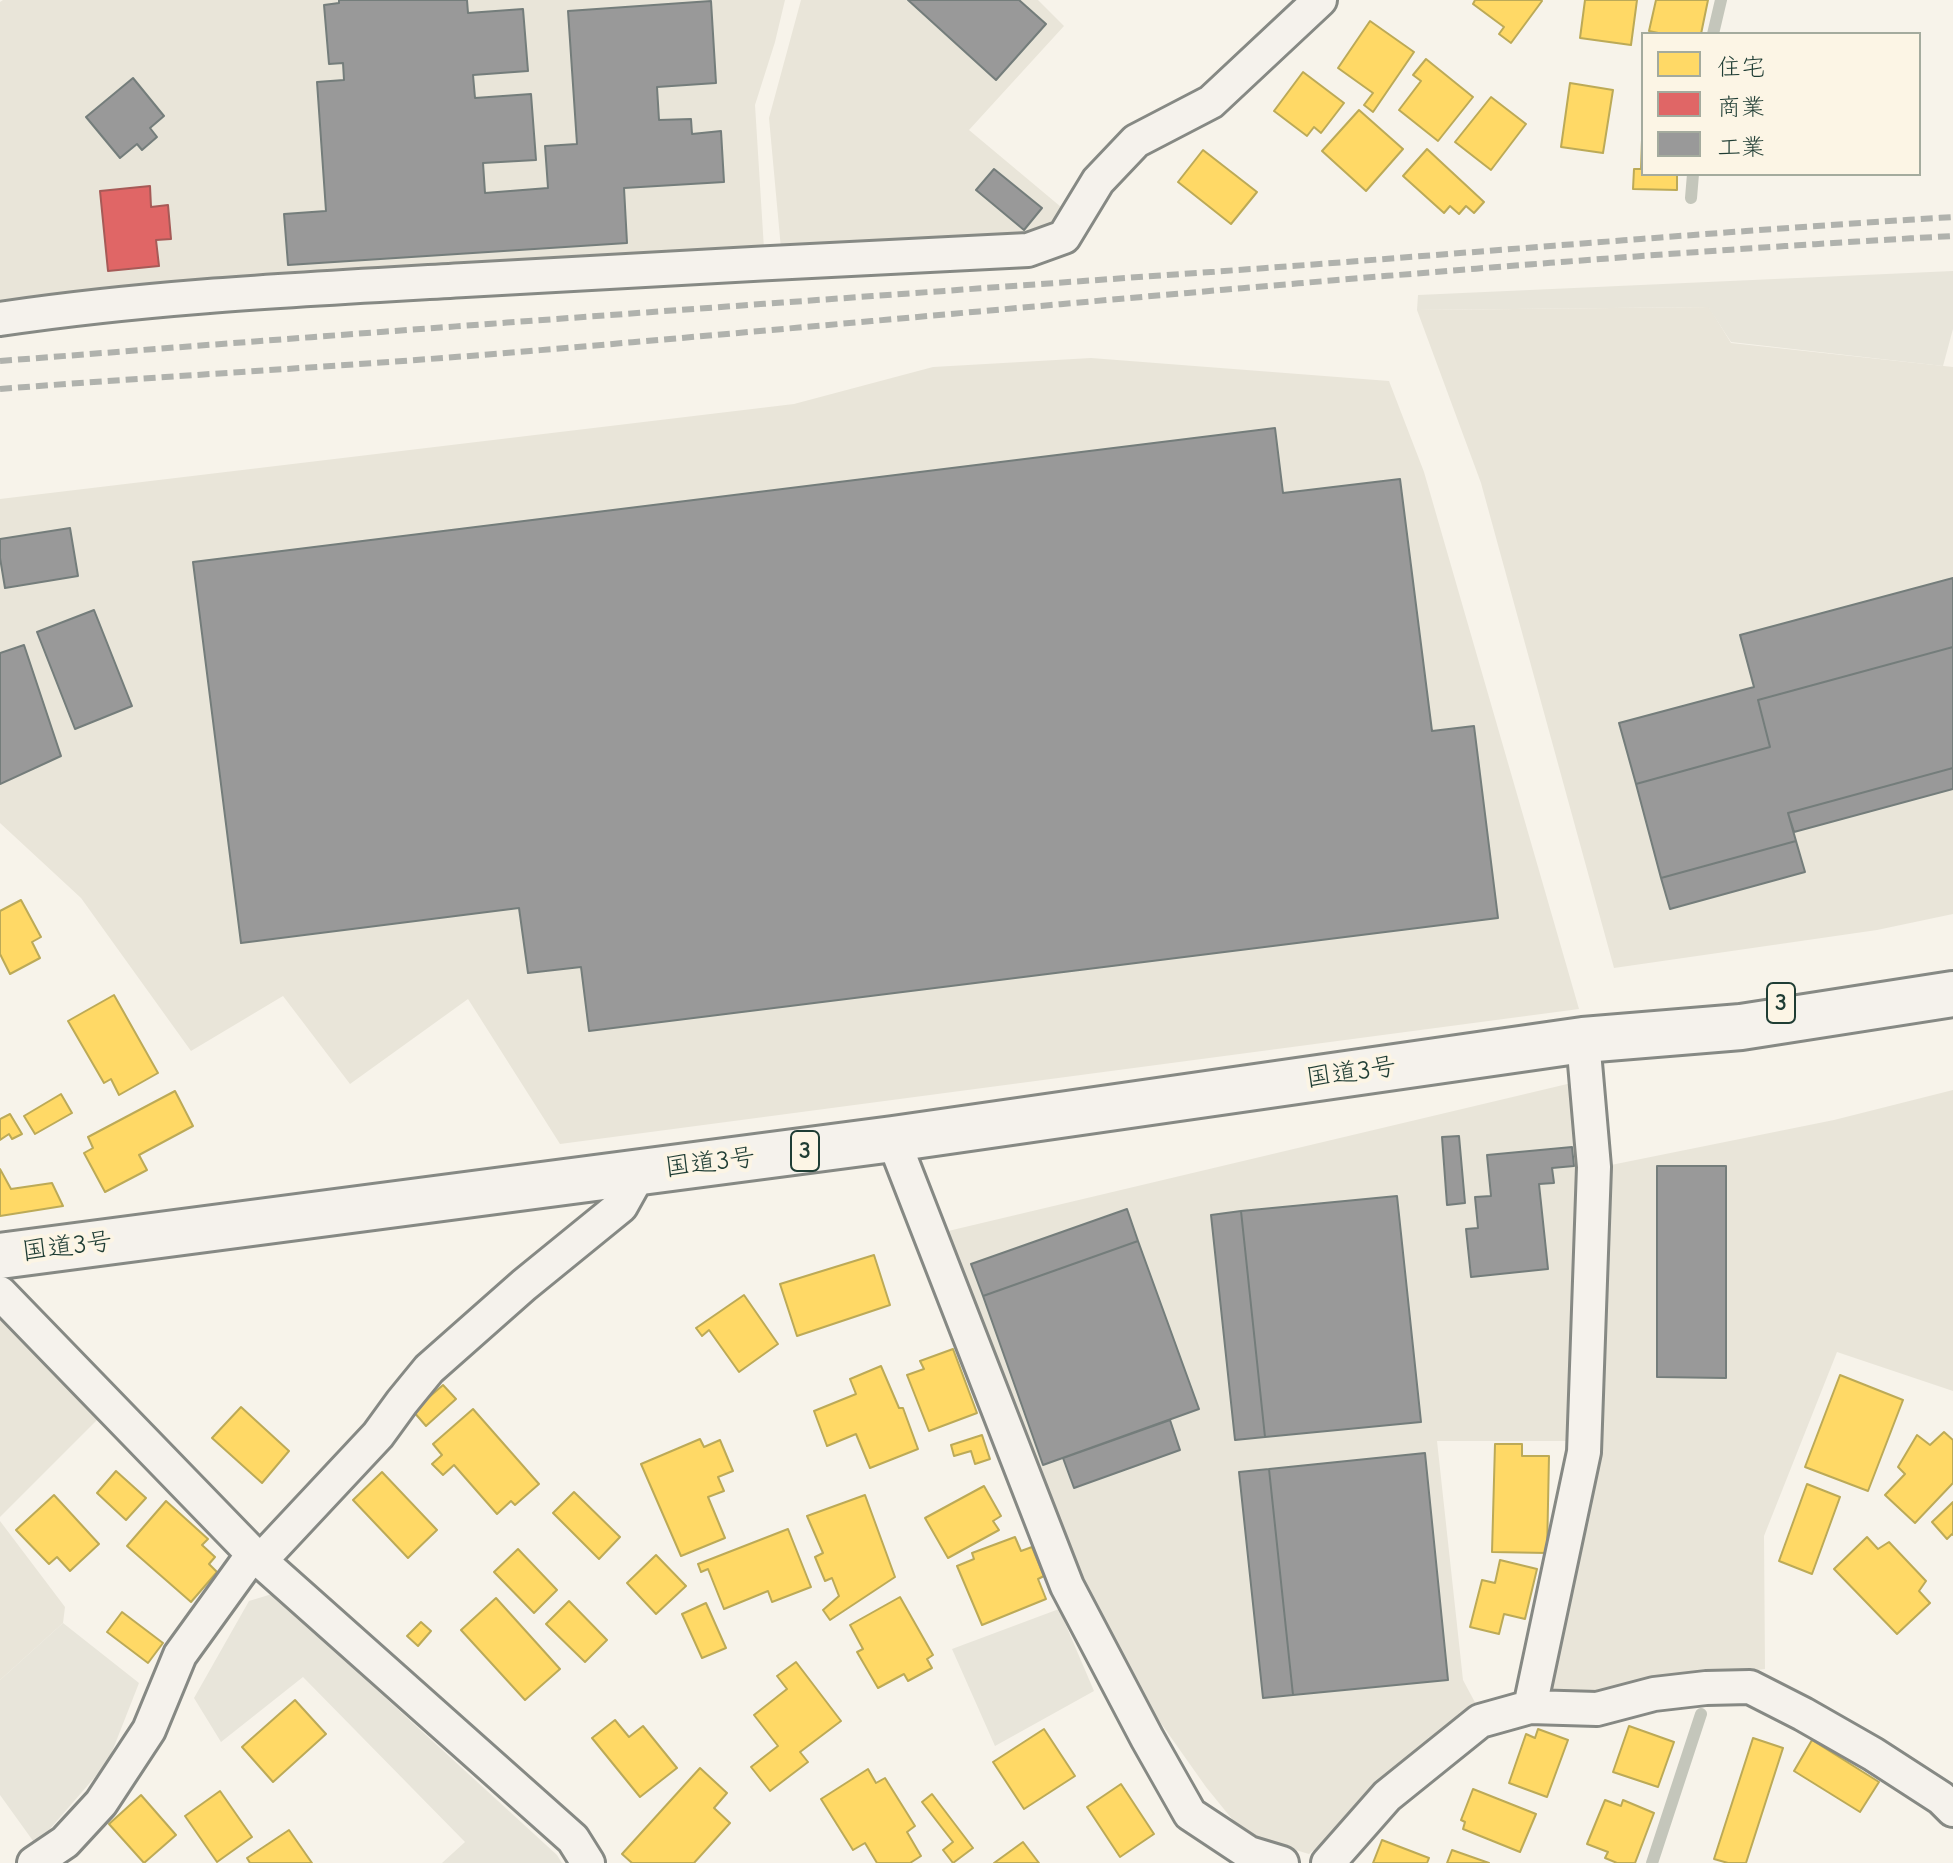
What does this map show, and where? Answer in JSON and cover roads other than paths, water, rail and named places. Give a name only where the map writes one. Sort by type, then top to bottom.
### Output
[{"type":"highway","name":"国道3号","points":[[0,1256],[893,1139],[1596,1039],[1953,966]]},
{"type":"highway","name":"国道3号","points":[[1596,1039],[1741,1027],[1953,994]]},
{"type":"street","points":[[0,319],[77,308],[299,289],[1028,250],[1064,237],[1098,181],[1136,141],[1211,102],[1320,0]]},
{"type":"street","points":[[1530,1707],[1584,1452],[1596,1039]]},
{"type":"street","points":[[893,1139],[1067,1586],[1147,1738],[1190,1814],[1249,1853],[1282,1863]]},
{"type":"street","points":[[34,1863],[65,1842],[101,1803],[149,1730],[180,1655],[257,1557],[378,1435],[429,1369],[524,1285],[621,1206],[640,1172]]},
{"type":"street","points":[[0,1293],[257,1557],[573,1839],[588,1863]]},
{"type":"street","points":[[1328,1863],[1387,1796],[1480,1721],[1530,1707],[1597,1709],[1654,1694],[1706,1688],[1750,1687],[1873,1754],[1941,1798],[1953,1810]]},
{"type":"waterway","points":[[1713,32],[1721,0]]},
{"type":"waterway","points":[[1691,198],[1693,176]]},
{"type":"waterway","points":[[1652,1863],[1701,1714]]},
{"type":"railway","points":[[0,361],[1953,217]]},
{"type":"railway","points":[[0,389],[464,356],[1597,259],[1953,236]]}]
